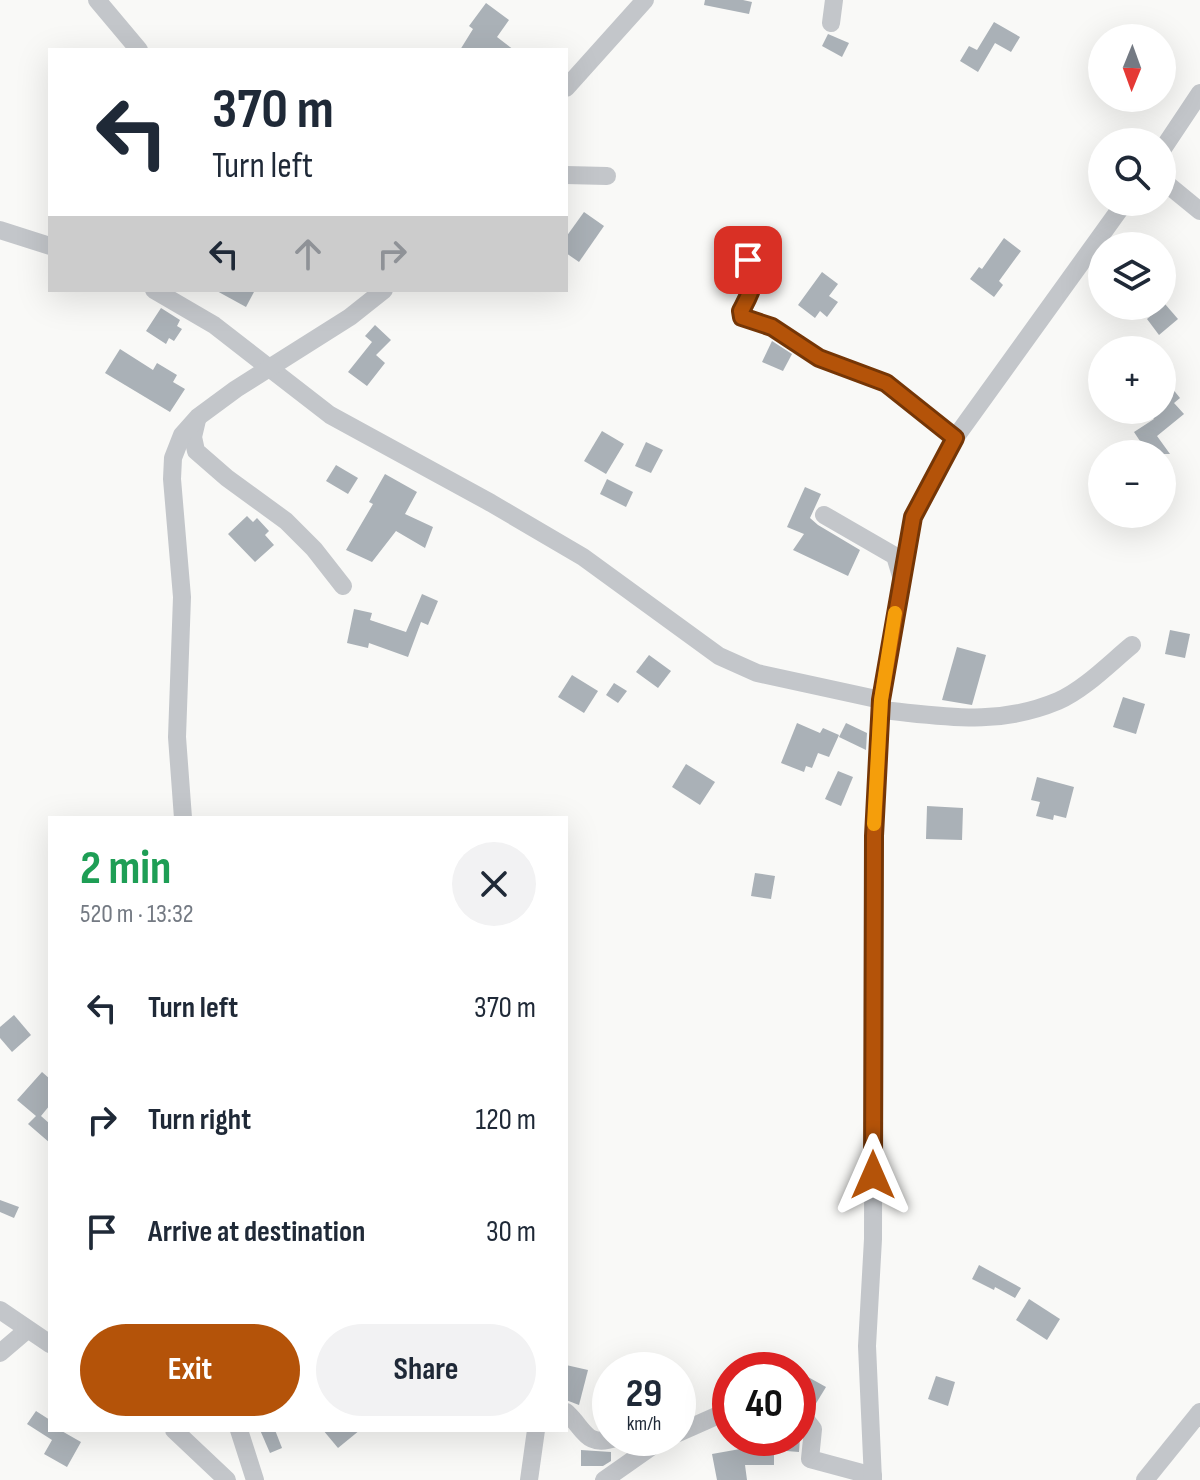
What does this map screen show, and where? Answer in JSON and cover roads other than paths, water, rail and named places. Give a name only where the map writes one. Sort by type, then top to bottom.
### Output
[{"type":"street","points":[[97,0],[137,48]]},
{"type":"street","points":[[568,86],[645,0]]},
{"type":"street","points":[[831,23],[834,0]]},
{"type":"street","points":[[1176,129],[1200,93]]},
{"type":"street","points":[[568,175],[607,176]]},
{"type":"street","points":[[1176,191],[1200,211]]},
{"type":"street","points":[[810,1456],[810,1459],[873,1478],[867,1346],[873,1239],[874,836],[881,705],[913,517],[955,438],[1115,216]]},
{"type":"street","points":[[0,230],[48,245]]},
{"type":"street","points":[[733,250],[748,260],[753,271],[753,289],[741,311],[742,317],[772,327],[819,358],[886,383],[955,438]]},
{"type":"street","points":[[157,292],[214,325],[330,415],[583,557],[719,656],[757,673],[881,705],[968,719],[1025,711],[1059,701],[1132,645]]},
{"type":"street","points":[[183,816],[177,737],[182,597],[173,458],[182,435],[198,417],[236,389],[350,317],[381,292]]},
{"type":"street","points":[[198,417],[193,437],[196,451],[286,521],[314,549],[343,586]]},
{"type":"street","points":[[824,515],[895,556],[902,579]]},
{"type":"street","points":[[0,1310],[48,1343]]},
{"type":"street","points":[[0,1353],[27,1330]]},
{"type":"street","points":[[1145,1480],[1200,1412]]},
{"type":"street","points":[[568,1414],[592,1440]]},
{"type":"street","points":[[176,1432],[227,1480]]},
{"type":"street","points":[[240,1432],[255,1480]]},
{"type":"street","points":[[529,1480],[536,1432]]},
{"type":"street","points":[[604,1480],[638,1456]]}]
